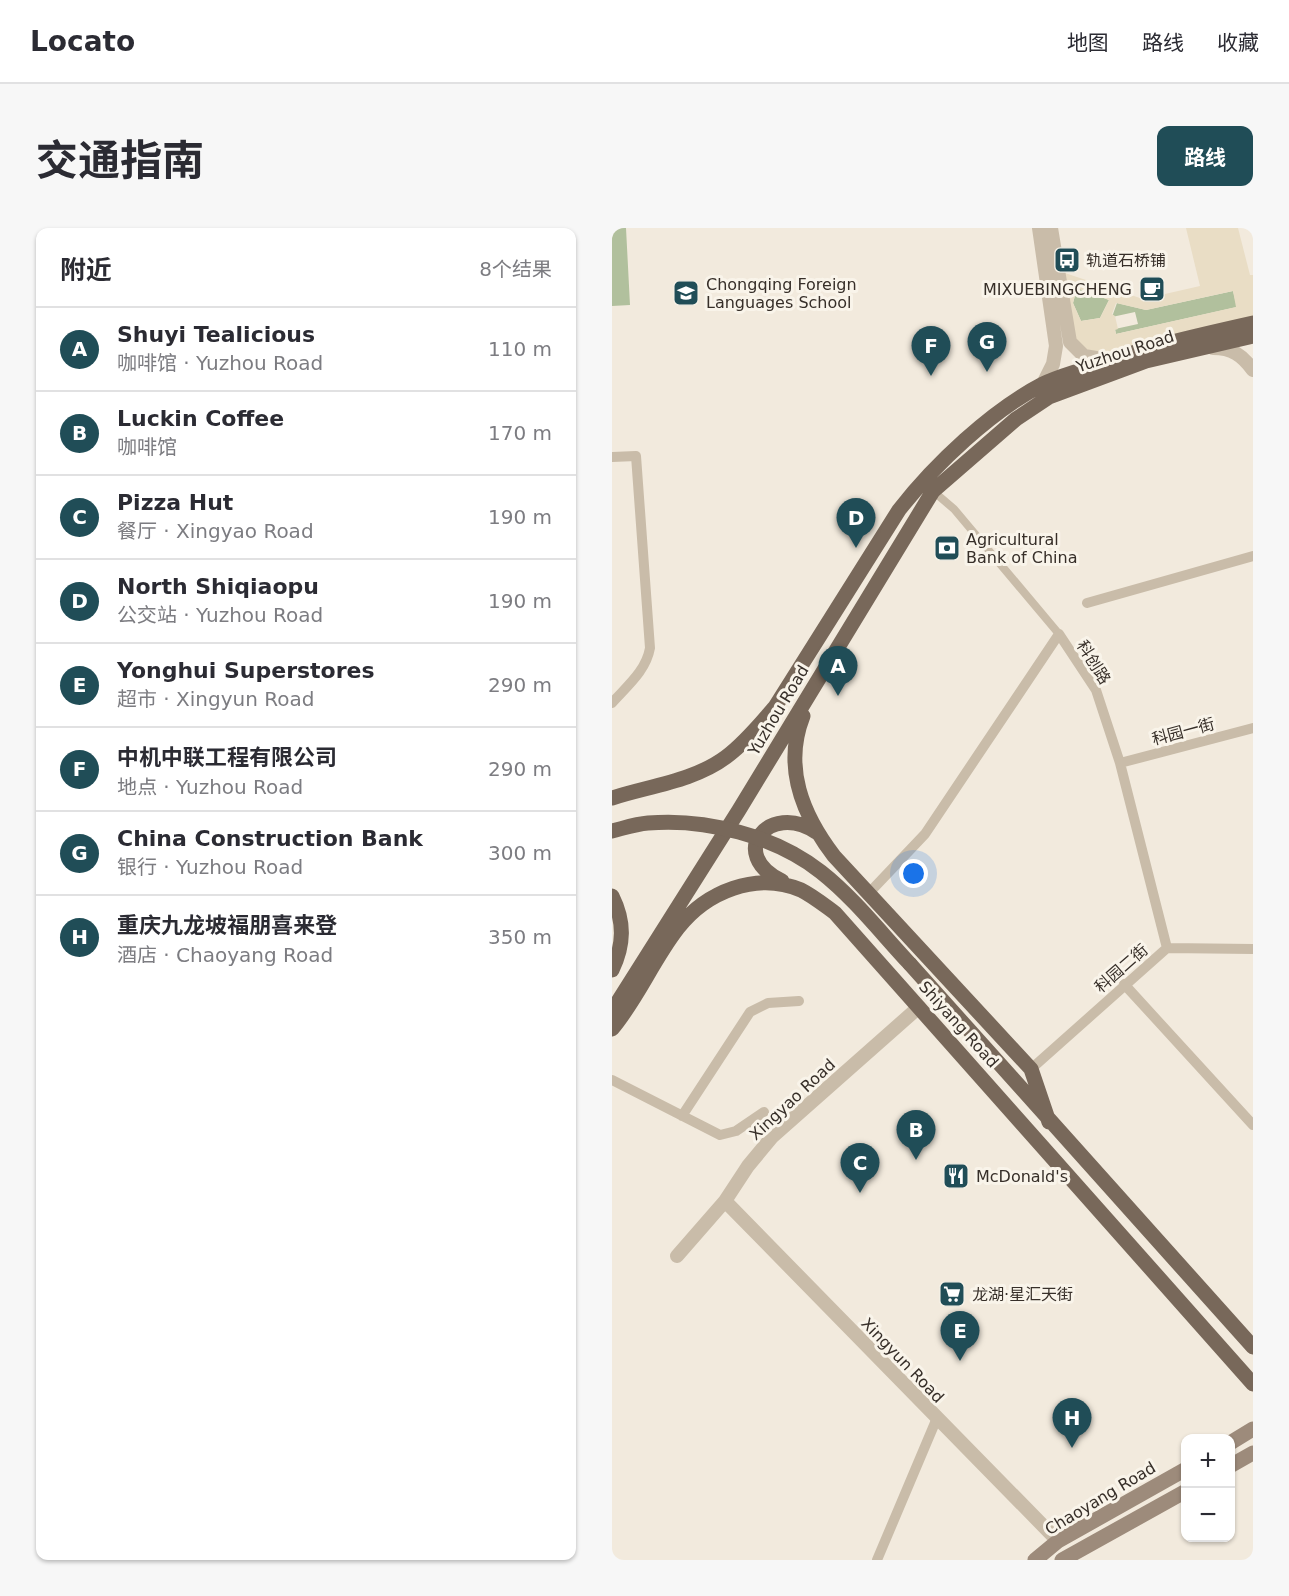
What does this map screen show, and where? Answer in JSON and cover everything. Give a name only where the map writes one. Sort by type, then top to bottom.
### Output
[{"type":"main road","name":"Yuzhou Road","points":[[612,798],[696,774],[726,758],[752,734],[775,707],[899,510],[921,482],[965,442],[1043,384],[1108,360],[1183,338],[1253,323]]},
{"type":"main road","name":"Yuzhou Road","points":[[612,1011],[933,491],[1016,418],[1049,397],[1109,373],[1187,350],[1253,336]]},
{"type":"main road","points":[[814,685],[798,729],[794,760],[797,787],[816,832],[1031,1069],[1049,1122]]},
{"type":"main road","name":"Shiyang Road","points":[[612,831],[647,823],[690,823],[739,833],[784,849],[820,872],[852,901],[910,964],[1049,1122],[1253,1347]]},
{"type":"main road","points":[[801,890],[766,873],[757,861],[755,844],[763,830],[779,823],[796,823],[816,832]]},
{"type":"main road","name":"Shiyang Road","points":[[612,1029],[677,929],[699,906],[729,890],[747,885],[764,883],[801,890],[835,913],[1253,1384]]},
{"type":"main road","points":[[612,896],[621,919],[623,936],[620,955],[612,970]]},
{"type":"main road","points":[[1235,1440],[1253,1430]]},
{"type":"main road","points":[[1235,1463],[1253,1453]]},
{"type":"main road","name":"Chaoyang Road","points":[[1035,1560],[1058,1541],[1181,1471]]},
{"type":"main road","name":"Chaoyang Road","points":[[1062,1560],[1181,1493]]},
{"type":"street","points":[[1039,228],[1063,344],[1084,356],[1108,360]]},
{"type":"street","points":[[1043,384],[1063,344],[1051,228]]},
{"type":"street","points":[[1187,350],[1227,348],[1237,352],[1253,370]]},
{"type":"street","points":[[612,458],[636,456],[650,648],[647,661],[642,669],[612,703]]},
{"type":"street","points":[[933,491],[954,509],[1059,634]]},
{"type":"street","points":[[1087,603],[1253,556]]},
{"type":"street","name":"科创路","points":[[869,893],[925,834],[1059,634],[1096,690],[1120,763],[1167,948]]},
{"type":"street","name":"科园一街","points":[[1120,763],[1253,728]]},
{"type":"street","name":"科园二街","points":[[1031,1069],[1167,948],[1253,949]]},
{"type":"street","points":[[1124,984],[1253,1125]]},
{"type":"street","points":[[682,1116],[750,1012],[768,1003],[799,1001]]},
{"type":"street","name":"Xingyao Road","points":[[677,1256],[725,1201],[748,1166],[772,1137],[920,1007]]},
{"type":"street","points":[[612,1080],[720,1135],[736,1131],[764,1113]]},
{"type":"street","name":"Xingyun Road","points":[[725,1201],[1058,1541]]},
{"type":"street","points":[[877,1560],[937,1418]]},
{"type":"green space","points":[[612,228],[626,228],[630,305],[612,306]]},
{"type":"green space","points":[[1077,288],[1109,300],[1100,318],[1081,321],[1073,303]]},
{"type":"green space","points":[[1233,291],[1237,307],[1116,334],[1115,329],[1138,324],[1135,312],[1112,317],[1117,303],[1146,310]]},
{"type":"shaded area","points":[[1186,228],[1238,228],[1250,275],[1253,275],[1253,319],[1110,354],[1093,356],[1076,344],[1065,273],[1143,299],[1200,286]],"holes":[[[1077,288],[1109,300],[1100,318],[1081,321],[1073,303]],[[1233,291],[1236,307],[1116,334],[1115,330],[1118,329],[1115,316],[1112,314],[1116,303],[1146,310]]]},
{"type":"place","name":"轨道石桥铺","points":[[1067,260]]},
{"type":"place","name":"MIXUEBINGCHENG","points":[[1152,289]]},
{"type":"place","name":"Chongqing Foreign Languages School","points":[[686,293]]},
{"type":"place","name":"China Construction Bank","points":[[987,372]]},
{"type":"place","name":"中机中联工程有限公司","points":[[931,376]]},
{"type":"place","name":"North Shiqiaopu","points":[[856,548]]},
{"type":"place","name":"Agricultural Bank of China","points":[[947,548]]},
{"type":"place","name":"Shuyi Tealicious","points":[[838,696]]},
{"type":"place","name":"Luckin Coffee","points":[[916,1160]]},
{"type":"place","name":"McDonald's","points":[[956,1176]]},
{"type":"place","name":"Pizza Hut","points":[[860,1193]]},
{"type":"place","name":"龙湖·星汇天街","points":[[952,1294]]},
{"type":"place","name":"Yonghui Superstores","points":[[960,1361]]},
{"type":"place","name":"重庆九龙坡福朋喜来登","points":[[1072,1448]]}]
